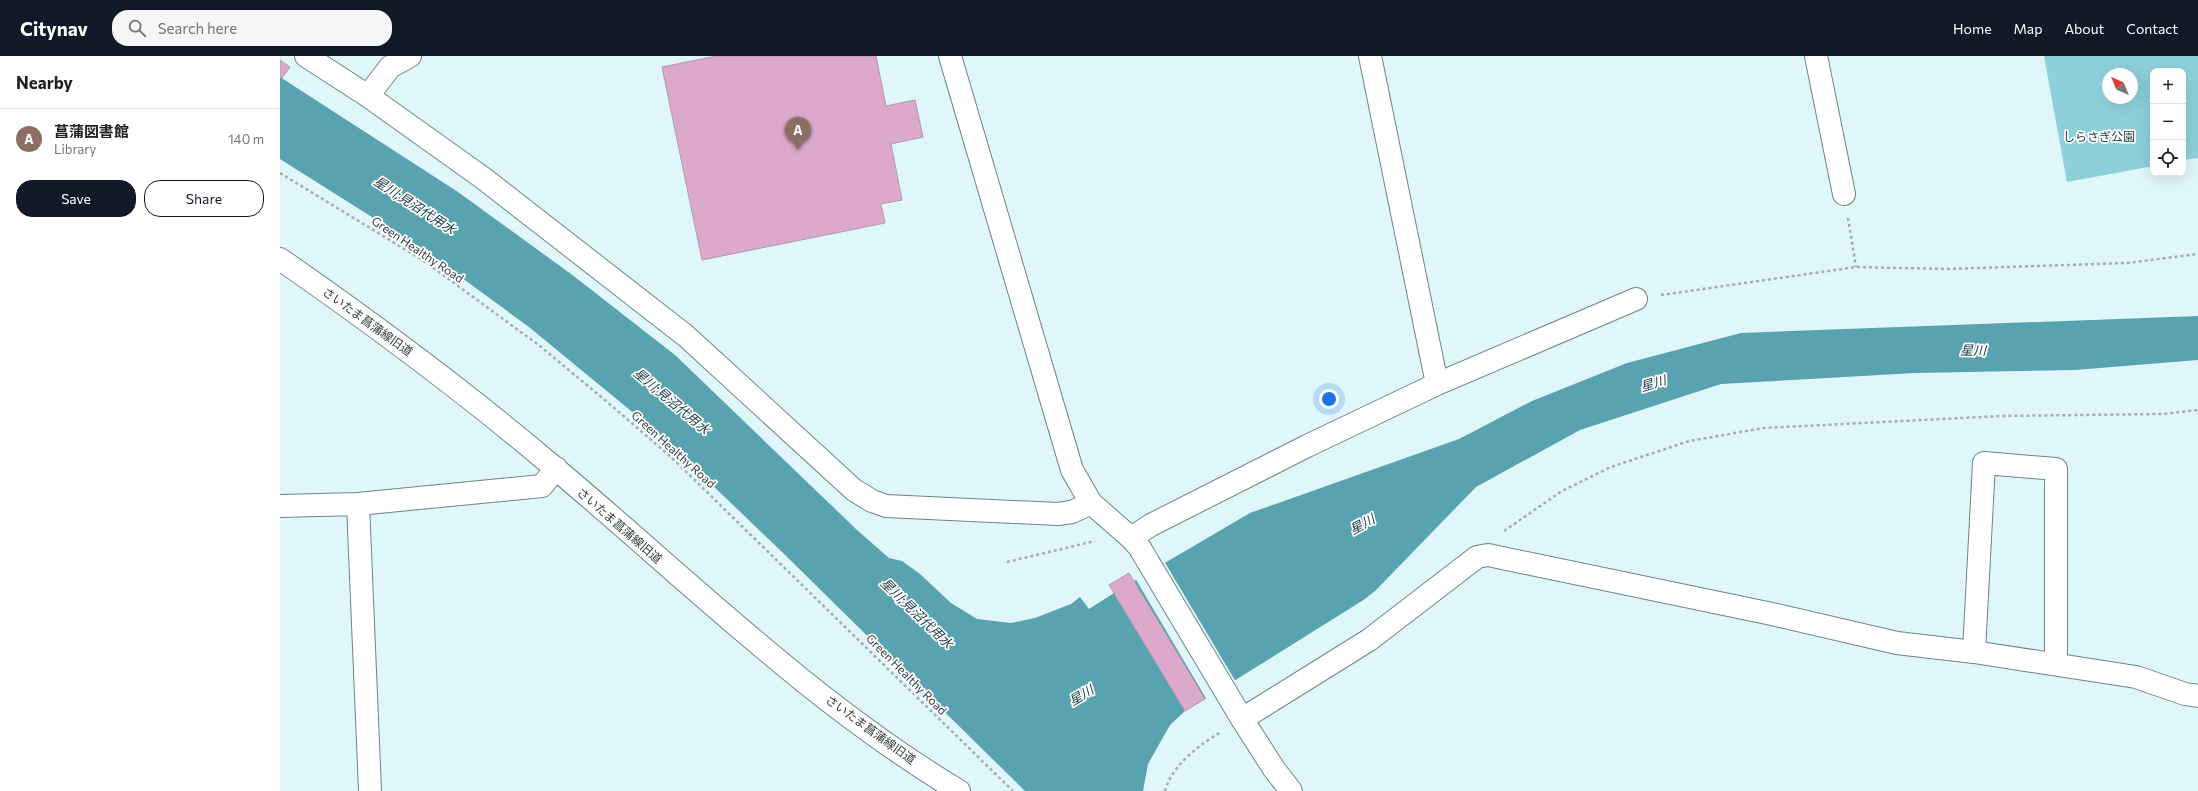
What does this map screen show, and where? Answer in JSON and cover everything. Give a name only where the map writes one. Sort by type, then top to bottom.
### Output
[{"type":"street","points":[[306,56],[368,96],[483,178],[686,336],[854,490],[872,501],[886,506],[1058,514],[1072,512],[1091,503]]},
{"type":"street","points":[[368,96],[390,67],[410,56]]},
{"type":"street","points":[[950,56],[1072,470],[1091,503],[1136,544],[1226,692],[1233,724],[1274,769],[1291,791]]},
{"type":"street","points":[[1370,56],[1437,384]]},
{"type":"street","points":[[1816,56],[1844,194]]},
{"type":"street","name":"さいたま菖蒲線旧道","points":[[280,259],[411,352],[556,468],[686,583],[788,667],[898,751],[959,791]]},
{"type":"street","points":[[1136,544],[1151,525],[1307,446],[1437,384],[1636,299]]},
{"type":"street","points":[[1974,652],[1984,463],[2056,470],[2056,664]]},
{"type":"street","points":[[280,506],[358,504],[542,486],[556,468]]},
{"type":"street","points":[[358,504],[370,791]]},
{"type":"street","points":[[1233,724],[1369,640],[1477,557],[1488,555],[1772,614],[1896,643],[1974,652],[2136,677],[2185,694],[2198,696]]},
{"type":"path","name":"Green Healthy Road","points":[[280,173],[424,262],[540,346],[606,401],[671,457],[1013,791]]},
{"type":"path","points":[[1844,194],[1856,267]]},
{"type":"path","points":[[1636,299],[1856,267],[1947,269],[2120,264],[2198,254]]},
{"type":"path","points":[[1488,555],[1507,528],[1562,491],[1612,467],[1689,441],[1764,428],[2001,416],[2162,414],[2198,410]]},
{"type":"path","points":[[1007,562],[1099,540]]},
{"type":"path","points":[[1165,791],[1167,784],[1177,768],[1193,752],[1233,724]]},
{"type":"green space","name":"しらさぎ公園","points":[[2044,56],[2198,56],[2198,158],[2186,160],[2186,68],[2150,68],[2150,167],[2067,182]]},
{"type":"water","points":[[280,77],[458,192],[571,274],[675,355],[857,530],[889,558],[902,561],[920,574],[951,603],[977,619],[1011,623],[1035,618],[1071,604],[1080,597],[1089,609],[1114,593],[1185,711],[1170,725],[1148,764],[1143,791],[1025,791],[780,550],[659,434],[529,327],[421,248],[280,159]]},
{"type":"water","name":"星川","points":[[2198,316],[2198,360],[2075,370],[1915,373],[1721,384],[1580,430],[1476,487],[1376,590],[1365,599],[1205,699],[1134,581],[1250,513],[1459,439],[1532,401],[1627,363],[1741,333]]},
{"type":"pier","points":[[1164,561],[1236,682],[1207,700],[1135,578]]},
{"type":"building","points":[[716,56],[876,56],[886,106],[915,100],[923,137],[891,144],[902,200],[881,204],[885,223],[702,260],[662,67]]},
{"type":"building","points":[[280,60],[290,67],[282,78],[280,77]]},
{"type":"building","points":[[1129,573],[1205,699],[1185,711],[1109,585]]},
{"type":"place","name":"菖蒲図書館","points":[[798,150]]},
{"type":"water label","name":"星川;見沼代用水","points":[[415,205]]},
{"type":"water label","name":"星川;見沼代用水","points":[[672,401]]},
{"type":"water label","name":"星川;見沼代用水","points":[[917,613]]}]
